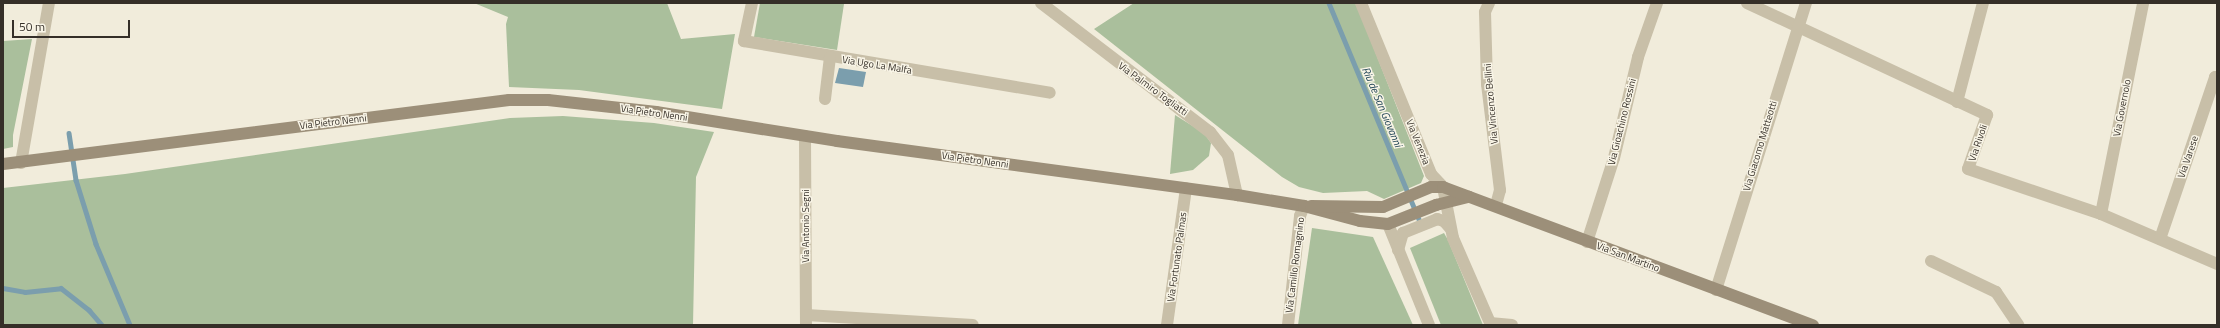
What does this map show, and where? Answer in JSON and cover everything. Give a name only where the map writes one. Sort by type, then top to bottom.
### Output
[{"type":"street","points":[[21,163],[50,3]]},
{"type":"street","name":"Via Ugo La Malfa","points":[[752,3],[744,41],[830,57],[1050,93]]},
{"type":"street","name":"Via Palmiro Togliatti","points":[[1039,3],[1210,132],[1228,155],[1237,195]]},
{"type":"street","name":"Via Venezia","points":[[1361,3],[1437,187],[1441,204],[1450,228],[1490,324]]},
{"type":"street","name":"Via Vincenzo Bellini","points":[[1489,3],[1485,12],[1487,84],[1500,190],[1496,205]]},
{"type":"street","name":"Via Gioachino Rossini","points":[[1587,242],[1614,158],[1638,57],[1657,3]]},
{"type":"street","name":"Via Rivoli","points":[[1747,3],[1798,25],[1987,115],[1968,169],[2101,214],[2217,264]]},
{"type":"street","name":"Via Giacomo Matteotti","points":[[1716,290],[1806,3]]},
{"type":"street","points":[[1957,102],[1983,3]]},
{"type":"street","name":"Via Governolo","points":[[2101,214],[2143,3]]},
{"type":"street","points":[[825,99],[830,57]]},
{"type":"street","name":"Via Varese","points":[[2160,239],[2215,78],[2217,78]]},
{"type":"street","name":"Via Pietro Nenni","points":[[3,164],[21,163],[509,100],[548,100],[656,112],[805,136],[1237,195],[1304,206],[1335,216],[1390,223]]},
{"type":"street","name":"Via Antonio Segni","points":[[805,136],[806,320],[973,325]]},
{"type":"street","name":"Via Pietro Nenni","points":[[1304,206],[1383,207],[1437,187]]},
{"type":"street","name":"Via San Martino","points":[[1437,187],[1496,205],[1587,242],[1813,325]]},
{"type":"street","name":"Via Fortunato Palmas","points":[[1167,325],[1186,188]]},
{"type":"street","points":[[1429,325],[1398,250],[1390,223],[1441,204],[1469,197]]},
{"type":"street","name":"Via Camillo Romagnino","points":[[1288,325],[1300,216],[1304,206]]},
{"type":"street","points":[[1398,250],[1403,233],[1437,219],[1444,221],[1450,228]]},
{"type":"street","points":[[1931,261],[1996,292],[2018,325]]},
{"type":"street","points":[[1490,324],[1512,325]]},
{"type":"green space","points":[[474,3],[667,3],[681,39],[735,34],[722,109],[579,90],[509,87],[506,24],[508,17]]},
{"type":"green space","points":[[760,3],[844,4],[837,50],[754,37]]},
{"type":"green space","points":[[1134,3],[1356,3],[1424,176],[1421,183],[1384,199],[1367,191],[1323,193],[1299,187],[1282,177],[1094,29]]},
{"type":"green space","points":[[32,39],[13,135],[13,147],[3,149],[3,41]]},
{"type":"green space","points":[[1175,115],[1204,133],[1211,143],[1209,156],[1193,170],[1170,174]]},
{"type":"green space","points":[[563,116],[654,123],[714,132],[696,177],[693,325],[3,325],[3,188],[125,174],[510,118]]},
{"type":"green space","points":[[1312,228],[1373,237],[1413,325],[1298,325]]},
{"type":"green space","points":[[1444,233],[1483,325],[1441,325],[1410,248]]},
{"type":"water","points":[[839,68],[866,72],[863,87],[835,83]]},
{"type":"waterway","name":"Riu de San Giovanni","points":[[1329,3],[1419,219]]},
{"type":"waterway","points":[[69,133],[76,180],[96,244],[130,325]]},
{"type":"waterway","points":[[3,288],[25,292],[61,288],[89,310],[102,325]]}]
